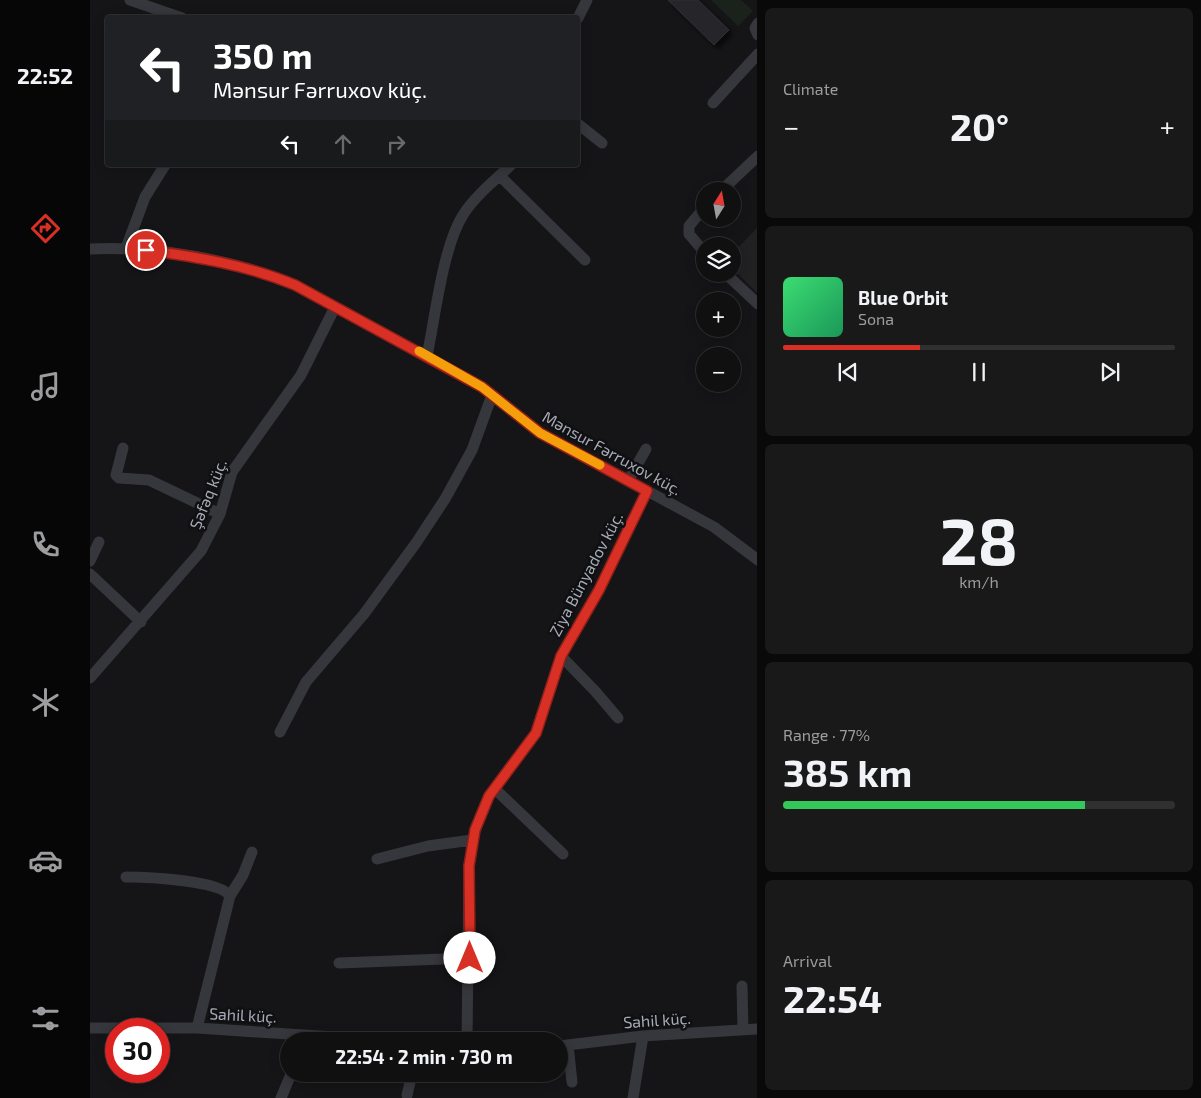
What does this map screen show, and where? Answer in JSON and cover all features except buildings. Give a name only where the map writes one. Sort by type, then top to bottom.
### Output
[{"type":"street","points":[[130,0],[173,15]]},
{"type":"street","points":[[580,15],[587,0]]},
{"type":"street","points":[[757,23],[755,28],[757,34]]},
{"type":"street","points":[[713,103],[757,54]]},
{"type":"street","points":[[580,126],[602,143]]},
{"type":"street","points":[[730,182],[757,156]]},
{"type":"street","points":[[126,248],[145,196],[164,167]]},
{"type":"street","points":[[428,356],[447,255],[457,226],[463,214],[509,167]]},
{"type":"street","points":[[500,176],[585,260]]},
{"type":"street","points":[[696,217],[689,226],[689,234],[696,242]]},
{"type":"street","name":"Mənsur Fərruxov küç.","points":[[90,250],[126,248],[216,261],[272,275],[295,285],[482,387],[540,433],[714,527],[757,560]]},
{"type":"street","points":[[734,282],[757,304]]},
{"type":"street","name":"Şəfəq küç.","points":[[90,678],[141,622],[201,551],[220,514],[232,472],[301,375],[335,307]]},
{"type":"street","points":[[280,732],[306,682],[364,614],[416,543],[445,499],[472,450],[492,396]]},
{"type":"street","points":[[123,448],[116,475],[120,478],[149,480],[220,514]]},
{"type":"street","points":[[628,480],[646,449]]},
{"type":"street","name":"Ziya Bünyadov küç.","points":[[468,1032],[469,866],[472,840],[484,807],[536,733],[561,656],[599,590],[647,491]]},
{"type":"street","points":[[90,561],[99,542]]},
{"type":"street","points":[[90,574],[141,622]]},
{"type":"street","points":[[561,656],[618,718]]},
{"type":"street","points":[[495,789],[563,854]]},
{"type":"street","points":[[377,859],[428,846],[472,840]]},
{"type":"street","points":[[197,1028],[230,896],[243,875],[252,852]]},
{"type":"street","points":[[126,877],[171,879],[216,888],[228,892],[230,896]]},
{"type":"street","points":[[339,962],[470,958]]},
{"type":"street","points":[[742,986],[743,1030]]},
{"type":"street","name":"Sahil küç.","points":[[90,1028],[197,1028],[280,1036]]},
{"type":"street","name":"Sahil küç.","points":[[568,1044],[643,1036],[757,1030]]},
{"type":"street","points":[[633,1098],[643,1036]]},
{"type":"street","points":[[568,1066],[572,1082]]},
{"type":"street","points":[[281,1098],[288,1082]]},
{"type":"street","points":[[407,1095],[410,1082]]},
{"type":"shaded area","points":[[711,0],[741,0],[753,11],[738,26]]},
{"type":"shaded area","points":[[757,228],[757,293],[741,277],[741,245]]},
{"type":"slow traffic","points":[[419,351],[482,387],[518,418],[540,433],[600,465]]},
{"type":"route","points":[[146,250],[216,261],[272,275],[295,285],[482,387],[518,418],[540,433],[647,491],[599,590],[561,656],[536,733],[530,744],[489,796],[475,830],[470,849],[469,866],[470,958]]}]
